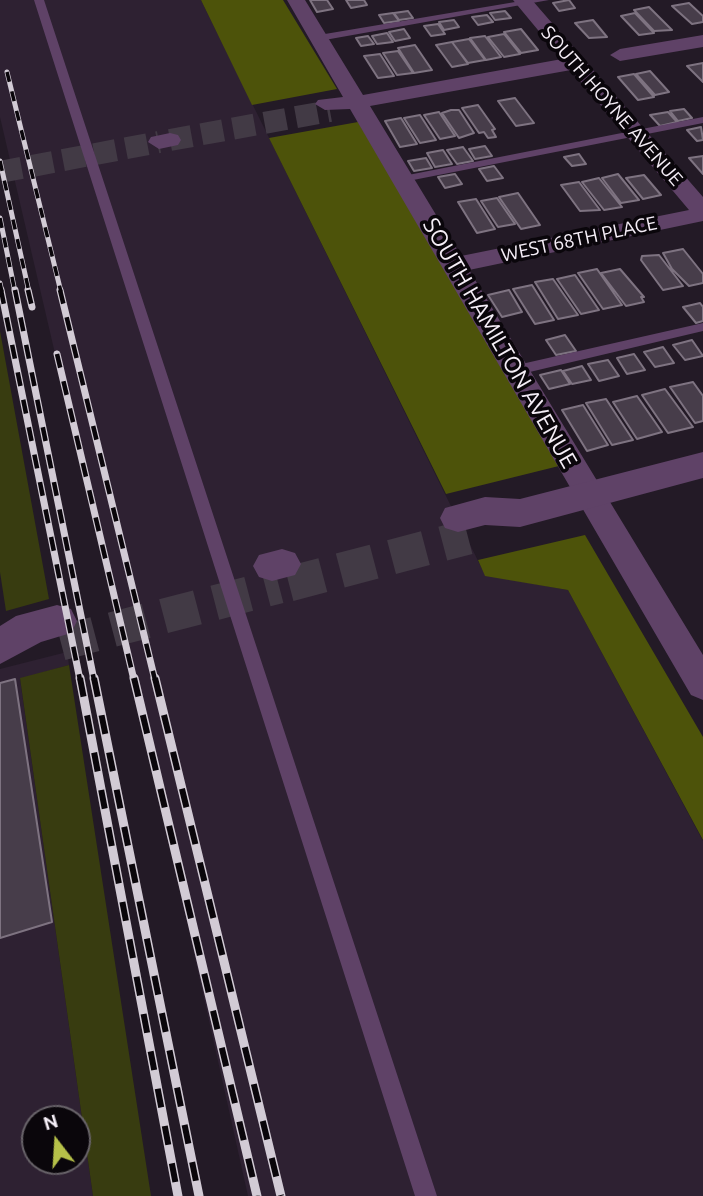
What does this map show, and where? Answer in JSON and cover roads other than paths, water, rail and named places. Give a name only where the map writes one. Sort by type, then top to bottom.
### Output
[{"type":"street","name":"SOUTH HAMILTON AVENUE","points":[[296,0],[517,370],[588,495],[693,648],[703,685]]},
{"type":"street","name":"SOUTH HOYNE AVENUE","points":[[530,1],[576,63],[703,213]]},
{"type":"street","points":[[620,55],[703,41]]},
{"type":"street","points":[[328,107],[576,63]]},
{"type":"street","name":"WEST 68TH PLACE","points":[[455,265],[703,213]]},
{"type":"street","points":[[463,528],[495,530],[520,513],[703,465]]},
{"type":"street","points":[[1,647],[34,650],[59,632]]},
{"type":"lane","points":[[39,0],[426,1196]]},
{"type":"lane","points":[[319,38],[530,1]]},
{"type":"lane","points":[[403,178],[703,120]]},
{"type":"lane","points":[[517,370],[703,327]]},
{"type":"tunnel","points":[[170,140],[330,111]]},
{"type":"tunnel","points":[[0,172],[159,142]]},
{"type":"tunnel","points":[[289,584],[468,537]]},
{"type":"tunnel","points":[[61,643],[279,586]]},
{"type":"railway","points":[[7,72],[61,292]]},
{"type":"railway","points":[[0,161],[29,292]]},
{"type":"railway","points":[[0,218],[15,292]]},
{"type":"railway","points":[[0,283],[2,292]]},
{"type":"railway","points":[[1,290],[80,680]]},
{"type":"railway","points":[[15,290],[94,680]]},
{"type":"railway","points":[[28,290],[32,307]]},
{"type":"railway","points":[[60,290],[155,680]]},
{"type":"railway","points":[[57,354],[134,680]]},
{"type":"railway","points":[[80,678],[178,1196]]},
{"type":"railway","points":[[94,678],[199,1196]]},
{"type":"railway","points":[[134,678],[257,1196]]},
{"type":"railway","points":[[155,678],[281,1196]]}]
